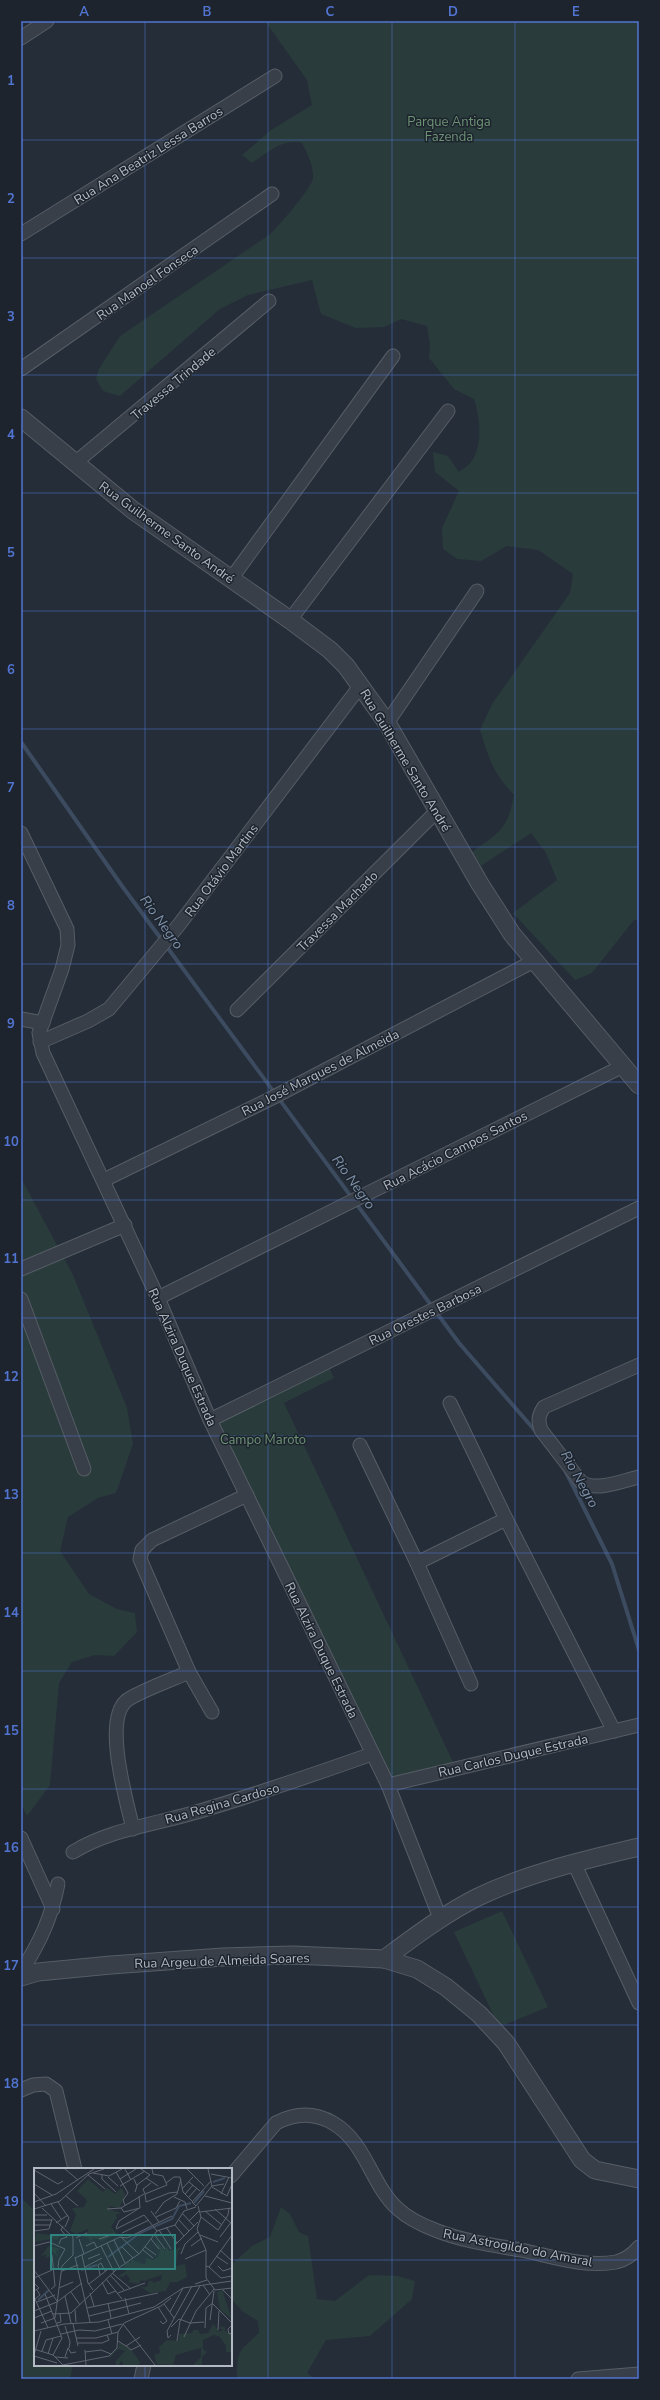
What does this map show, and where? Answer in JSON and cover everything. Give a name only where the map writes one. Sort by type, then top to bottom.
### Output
[{"type":"street","points":[[21,38],[47,21]]},
{"type":"street","name":"Rua Ana Beatriz Lessa Barros","points":[[21,234],[275,76]]},
{"type":"street","name":"Rua Manoel Fonseca","points":[[21,369],[272,194]]},
{"type":"street","name":"Travessa Trindade","points":[[76,463],[269,301]]},
{"type":"street","points":[[231,579],[392,356]]},
{"type":"street","points":[[290,620],[391,484],[448,411]]},
{"type":"street","name":"Rua Guilherme Santo André","points":[[21,418],[134,511],[290,620],[330,650],[346,666],[387,723],[437,812],[512,934],[639,1085]]},
{"type":"street","points":[[387,723],[477,591]]},
{"type":"street","name":"Rua Otávio Martins","points":[[40,1042],[88,1021],[109,1009],[178,926],[361,685]]},
{"type":"street","name":"Travessa Machado","points":[[237,1010],[437,812]]},
{"type":"street","points":[[21,833],[67,929],[68,945],[62,969],[39,1033],[40,1042]]},
{"type":"street","name":"Rua José Marques de Almeida","points":[[104,1180],[272,1098],[534,961]]},
{"type":"street","points":[[21,1019],[43,1023]]},
{"type":"street","name":"Rua Alzira Duque Estrada","points":[[40,1042],[158,1298],[210,1420],[388,1785],[440,1918]]},
{"type":"street","name":"Rua Acácio Campos Santos","points":[[158,1298],[623,1066]]},
{"type":"street","name":"Rua Orestes Barbosa","points":[[210,1420],[639,1208]]},
{"type":"street","points":[[21,1269],[125,1225]]},
{"type":"street","points":[[21,1299],[84,1469]]},
{"type":"street","points":[[639,1365],[544,1407],[539,1414],[538,1421],[541,1430],[581,1482],[587,1486],[598,1486],[639,1477]]},
{"type":"street","points":[[450,1403],[506,1519],[614,1731]]},
{"type":"street","points":[[360,1445],[417,1563],[471,1684]]},
{"type":"street","points":[[212,1712],[189,1672],[142,1567],[140,1559],[142,1550],[152,1540],[246,1495]]},
{"type":"street","points":[[417,1563],[506,1519]]},
{"type":"street","points":[[133,1829],[116,1748],[117,1728],[121,1711],[130,1699],[189,1672]]},
{"type":"street","name":"Rua Carlos Duque Estrada","points":[[388,1785],[639,1726]]},
{"type":"street","name":"Rua Regina Cardoso","points":[[73,1852],[88,1844],[133,1829],[199,1812],[278,1787],[372,1754]]},
{"type":"street","points":[[21,1838],[53,1909]]},
{"type":"street","points":[[384,1959],[440,1918],[479,1897],[574,1862],[639,1847]]},
{"type":"street","points":[[574,1862],[639,2003]]},
{"type":"street","points":[[21,1972],[41,1940],[53,1909],[58,1884]]},
{"type":"street","name":"Rua Argeu de Almeida Soares","points":[[21,1977],[45,1972],[223,1957],[293,1955],[384,1959],[417,1969],[446,1987],[479,2014],[506,2043],[582,2160],[595,2170],[639,2179]]},
{"type":"street","points":[[21,2090],[33,2085],[46,2084],[56,2091],[75,2168]]},
{"type":"street","name":"Rua Astrogildo do Amaral","points":[[232,2175],[276,2123],[286,2118],[299,2115],[319,2116],[335,2124],[353,2141],[384,2193],[398,2209],[416,2222],[436,2231],[477,2242],[592,2263],[618,2262],[632,2255],[639,2247]]},
{"type":"street","points":[[141,2379],[144,2366]]},
{"type":"street","points":[[578,2379],[639,2374]]},
{"type":"green space","name":"Parque Antiga Fazenda","points":[[265,21],[639,21],[639,920],[634,920],[592,973],[575,980],[513,913],[557,880],[546,853],[531,833],[481,866],[472,852],[495,835],[505,824],[514,795],[501,780],[492,765],[480,730],[492,704],[570,593],[573,574],[538,550],[507,546],[481,561],[457,559],[443,549],[442,528],[459,491],[435,472],[433,452],[448,456],[459,472],[472,461],[475,454],[479,438],[479,422],[474,399],[454,389],[429,358],[430,345],[427,326],[401,319],[384,327],[356,328],[321,314],[312,280],[248,295],[220,309],[120,396],[103,391],[96,379],[99,369],[120,336],[269,235],[294,208],[311,183],[313,173],[311,164],[302,143],[288,142],[282,144],[252,163],[242,155],[271,130],[312,105],[307,80]]},
{"type":"green space","points":[[21,1178],[73,1275],[127,1408],[133,1444],[116,1493],[98,1498],[68,1517],[60,1551],[89,1594],[117,1609],[135,1613],[137,1632],[114,1656],[95,1655],[72,1662],[59,1683],[50,1785],[27,1816],[21,1804]]},
{"type":"green space","name":"Campo Maroto","points":[[328,1365],[334,1378],[284,1403],[454,1764],[391,1779],[217,1421]]},
{"type":"green space","points":[[502,1911],[548,2007],[499,2027],[454,1932]]},
{"type":"green space","points":[[21,2198],[34,2210],[34,2366],[73,2366],[70,2379],[21,2379]]},
{"type":"green space","points":[[281,2207],[290,2214],[299,2232],[308,2236],[317,2299],[335,2301],[369,2275],[398,2276],[415,2281],[412,2299],[370,2336],[326,2340],[307,2373],[315,2379],[237,2379],[237,2362],[240,2352],[259,2333],[258,2321],[242,2311],[232,2300],[232,2264],[252,2246],[270,2237]]},
{"type":"waterway","name":"Rio Negro","points":[[21,742],[122,886],[459,1343],[538,1434]]},
{"type":"waterway","name":"Rio Negro","points":[[566,1472],[612,1564],[639,1650]]}]
